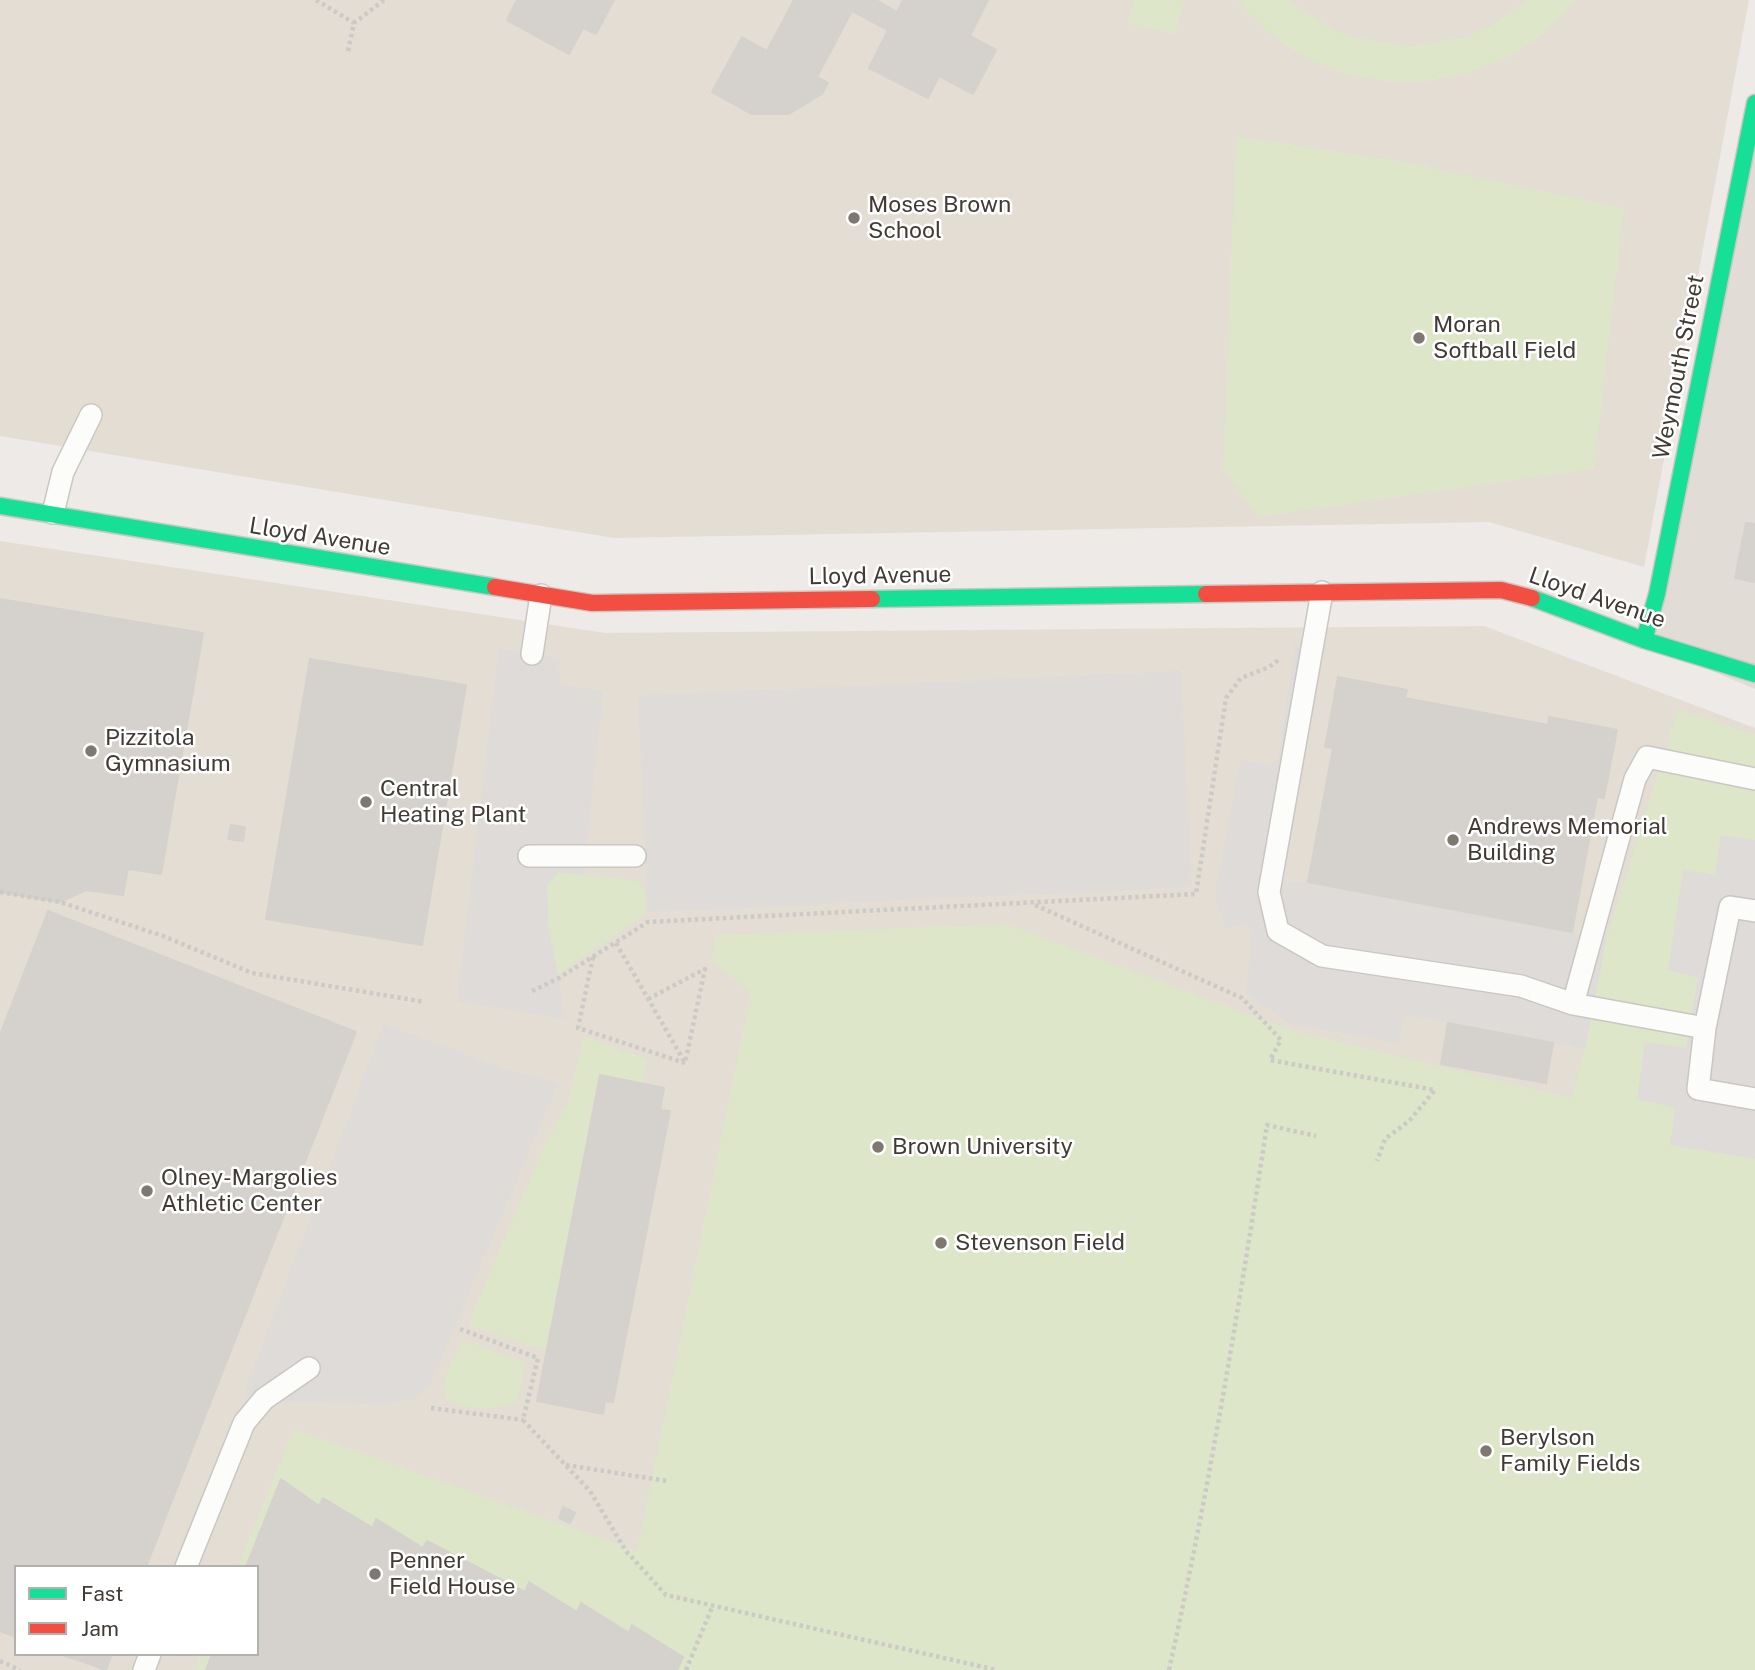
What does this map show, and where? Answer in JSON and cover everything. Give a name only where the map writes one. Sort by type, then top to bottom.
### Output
[{"type":"street","name":"Weymouth Street","points":[[1644,640],[1657,594],[1755,103]]},
{"type":"street","name":"Lloyd Avenue","points":[[0,506],[592,603],[1500,590],[1540,600],[1644,640],[1755,674]]},
{"type":"lane","points":[[53,513],[63,472],[92,415]]},
{"type":"lane","points":[[1322,592],[1269,892],[1279,931],[1322,956],[1521,986],[1573,1004],[1705,1028]]},
{"type":"lane","points":[[532,654],[541,595]]},
{"type":"lane","points":[[1573,1004],[1635,779],[1647,757],[1755,779]]},
{"type":"lane","points":[[529,856],[635,856]]},
{"type":"lane","points":[[1755,911],[1730,907],[1705,1028],[1698,1089],[1755,1099]]},
{"type":"lane","points":[[187,1565],[244,1423],[264,1399],[309,1368]]},
{"type":"path","points":[[316,0],[354,23]]},
{"type":"path","points":[[348,51],[354,23],[384,0]]},
{"type":"path","points":[[532,991],[648,922],[1196,894],[1226,698],[1241,678],[1269,667],[1287,653]]},
{"type":"path","points":[[0,892],[60,902],[163,936],[251,973],[425,1002]]},
{"type":"path","points":[[1031,903],[1242,998],[1282,1040],[1269,1060],[1436,1090],[1409,1121],[1385,1139],[1377,1161]]},
{"type":"path","points":[[615,943],[685,1063]]},
{"type":"path","points":[[593,957],[578,1028],[685,1063]]},
{"type":"path","points":[[648,999],[705,968],[685,1063]]},
{"type":"path","points":[[1169,1670],[1194,1556],[1267,1125],[1316,1136]]},
{"type":"path","points":[[460,1329],[538,1358],[523,1420]]},
{"type":"path","points":[[431,1408],[523,1420],[590,1490],[626,1551],[666,1595],[997,1670]]},
{"type":"path","points":[[566,1465],[667,1481]]},
{"type":"path","points":[[686,1670],[713,1605]]},
{"type":"path","points":[[0,1661],[20,1670]]},
{"type":"shaded area","name":"Moses Brown School","points":[[0,0],[1749,0],[1644,567],[1489,522],[614,538],[0,436]]},
{"type":"shaded area","points":[[1755,112],[1755,689],[1648,644]]},
{"type":"shaded area","name":"Brown University","points":[[0,541],[605,633],[1484,626],[1755,728],[1755,1670],[0,1670]]},
{"type":"shaded area","points":[[1295,646],[1318,650],[1282,881],[1308,882],[1572,932],[1606,941],[1585,1049],[1405,1014],[1399,1044],[1288,1023],[1246,993],[1252,931],[1245,923],[1226,929],[1215,896],[1240,760],[1270,766],[1278,760]]},
{"type":"shaded area","points":[[499,648],[559,658],[560,684],[603,692],[583,875],[558,872],[547,886],[548,925],[566,1019],[457,1001]]},
{"type":"shaded area","points":[[1181,671],[1192,887],[648,912],[638,696]]},
{"type":"shaded area","points":[[1721,835],[1755,840],[1755,1159],[1670,1145],[1675,1108],[1637,1099],[1645,1042],[1686,1048],[1698,978],[1668,970],[1683,870],[1715,875]]},
{"type":"shaded area","points":[[384,1024],[502,1068],[558,1084],[430,1384],[416,1399],[386,1404],[263,1401],[244,1394]]},
{"type":"green space","points":[[1134,0],[1184,0],[1175,34],[1127,24]]},
{"type":"green space","points":[[1237,0],[1288,0],[1329,28],[1355,38],[1411,46],[1466,37],[1492,25],[1528,0],[1577,0],[1548,29],[1515,52],[1478,69],[1440,79],[1400,82],[1360,77],[1321,65],[1277,39]]},
{"type":"green space","name":"Moran Softball Field","points":[[1236,136],[1400,161],[1624,208],[1594,469],[1258,517],[1223,469]]},
{"type":"green space","points":[[1678,709],[1755,735],[1755,1670],[195,1670],[200,1656],[259,1656],[259,1565],[238,1565],[294,1429],[637,1551],[751,992],[711,961],[716,935],[1007,924],[1293,1031],[1571,1098],[1585,1049],[1606,941]]},
{"type":"green space","points":[[558,872],[638,881],[644,890],[645,915],[558,974],[548,925],[547,886]]},
{"type":"green space","points":[[584,1036],[647,1059],[643,1083],[600,1076],[547,1351],[468,1325],[543,1149],[568,1102]]},
{"type":"green space","points":[[463,1340],[525,1363],[518,1401],[501,1407],[477,1408],[448,1399],[444,1392],[445,1379]]},
{"type":"building","points":[[517,0],[614,0],[596,34],[583,28],[569,54],[507,20]]},
{"type":"building","points":[[794,0],[876,0],[897,12],[888,30],[852,11],[817,77],[828,83],[822,94],[789,114],[752,114],[712,92],[742,37],[767,51]]},
{"type":"building","points":[[903,0],[988,0],[970,36],[996,50],[973,94],[939,76],[928,98],[869,68]]},
{"type":"building","points":[[1746,523],[1755,524],[1755,582],[1735,578]]},
{"type":"building","name":"Pizzitola Gymnasium","points":[[0,599],[203,633],[161,874],[128,869],[123,895],[86,890],[60,902],[0,892]]},
{"type":"building","name":"Central Heating Plant","points":[[310,659],[466,685],[422,945],[266,919]]},
{"type":"building","name":"Andrews Memorial Building","points":[[1338,677],[1407,690],[1405,698],[1548,725],[1549,717],[1617,730],[1604,798],[1597,797],[1572,932],[1308,882],[1333,748],[1325,747]]},
{"type":"building","points":[[231,825],[245,827],[243,841],[228,839]]},
{"type":"building","name":"Olney-Margolies Athletic Center","points":[[48,911],[356,1032],[147,1565],[14,1565],[14,1636],[0,1631],[0,1035]]},
{"type":"building","points":[[1448,1023],[1553,1043],[1546,1083],[1441,1064]]},
{"type":"building","points":[[600,1075],[664,1088],[660,1110],[670,1111],[613,1402],[605,1401],[603,1414],[537,1401]]},
{"type":"building","name":"Penner Field House","points":[[281,1479],[319,1506],[323,1498],[373,1528],[376,1519],[423,1548],[427,1541],[525,1592],[529,1582],[577,1612],[581,1603],[629,1633],[632,1625],[683,1657],[677,1670],[206,1670],[211,1656],[259,1656],[259,1565],[247,1565]]},
{"type":"building","points":[[563,1507],[575,1513],[570,1523],[559,1518]]},
{"type":"building","points":[[66,1656],[111,1656],[106,1670]]},
{"type":"traffic: fast","points":[[1644,640],[1657,594],[1755,103]]},
{"type":"traffic: fast","points":[[0,506],[495,587]]},
{"type":"traffic: fast","points":[[872,599],[1206,594]]},
{"type":"traffic: fast","points":[[1532,598],[1644,640],[1755,674]]},
{"type":"traffic: jam","points":[[495,587],[592,603],[872,599]]},
{"type":"traffic: jam","points":[[1206,594],[1501,590],[1532,598]]},
{"type":"place","name":"Moses Brown School","points":[[854,218]]},
{"type":"place","name":"Moran Softball Field","points":[[1419,338]]},
{"type":"place","name":"Pizzitola Gymnasium","points":[[91,751]]},
{"type":"place","name":"Central Heating Plant","points":[[366,802]]},
{"type":"place","name":"Andrews Memorial Building","points":[[1453,840]]},
{"type":"place","name":"Brown University","points":[[878,1147]]},
{"type":"place","name":"Olney-Margolies Athletic Center","points":[[147,1191]]},
{"type":"place","name":"Stevenson Field","points":[[941,1243]]},
{"type":"place","name":"Berylson Family Fields","points":[[1486,1451]]},
{"type":"place","name":"Penner Field House","points":[[375,1574]]}]
